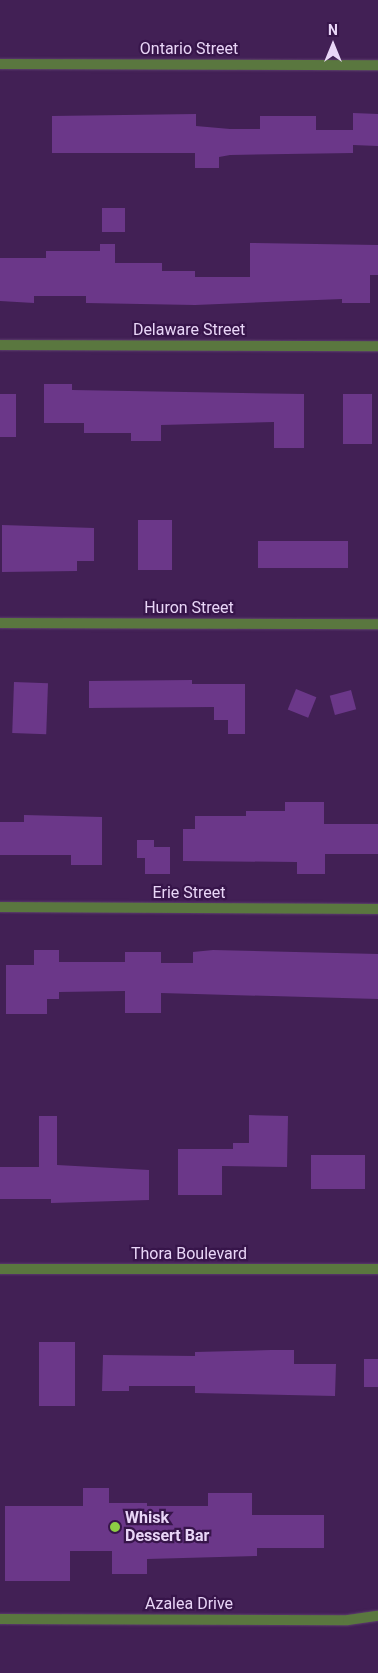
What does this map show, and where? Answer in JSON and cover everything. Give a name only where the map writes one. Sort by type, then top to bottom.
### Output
[{"type":"street","name":"Ontario Street","points":[[0,64],[378,65]]},
{"type":"street","name":"Delaware Street","points":[[0,345],[378,346]]},
{"type":"street","name":"Huron Street","points":[[0,623],[378,624]]},
{"type":"street","name":"Erie Street","points":[[0,908],[378,909]]},
{"type":"street","name":"Thora Boulevard","points":[[0,1269],[378,1269]]},
{"type":"street","name":"Azalea Drive","points":[[0,1619],[348,1620],[378,1616]]},
{"type":"building","points":[[353,113],[378,114],[378,146],[353,145],[353,153],[230,155],[219,157],[219,168],[195,168],[195,153],[52,153],[52,116],[196,114],[196,126],[260,129],[260,116],[316,116],[316,130],[353,130]]},
{"type":"building","points":[[102,208],[125,208],[125,232],[102,232]]},
{"type":"building","points":[[250,243],[378,245],[378,275],[370,275],[370,303],[342,303],[342,299],[195,305],[86,303],[86,296],[34,296],[34,303],[0,301],[0,258],[46,258],[46,251],[100,251],[100,244],[115,244],[115,263],[162,263],[162,271],[195,271],[195,277],[250,277]]},
{"type":"building","points":[[44,384],[72,384],[72,390],[304,394],[304,448],[274,448],[274,422],[161,425],[161,441],[131,441],[131,433],[84,433],[84,423],[44,423]]},
{"type":"building","points":[[0,394],[16,394],[16,437],[0,437]]},
{"type":"building","points":[[343,394],[372,394],[372,444],[343,444]]},
{"type":"building","points":[[138,520],[172,520],[172,570],[138,570]]},
{"type":"building","points":[[2,525],[94,528],[94,561],[77,561],[77,571],[2,572]]},
{"type":"building","points":[[258,541],[348,541],[348,568],[258,568]]},
{"type":"building","points":[[192,680],[192,684],[245,684],[245,734],[228,734],[228,720],[214,720],[214,707],[89,708],[89,681]]},
{"type":"building","points":[[14,682],[48,683],[46,734],[12,733]]},
{"type":"building","points":[[296,689],[316,697],[308,718],[288,709]]},
{"type":"building","points":[[351,690],[356,709],[335,715],[330,696]]},
{"type":"building","points":[[285,802],[324,802],[324,824],[378,824],[378,854],[325,854],[325,874],[297,874],[297,862],[183,861],[183,829],[195,829],[195,816],[246,816],[246,811],[285,811]]},
{"type":"building","points":[[24,815],[102,817],[102,865],[71,865],[71,855],[0,855],[0,822],[24,822]]},
{"type":"building","points":[[137,840],[154,840],[154,847],[170,847],[170,874],[145,874],[145,858],[137,858]]},
{"type":"building","points":[[34,950],[59,950],[59,962],[125,962],[125,952],[161,952],[161,963],[193,963],[193,952],[213,950],[378,954],[378,999],[161,993],[161,1013],[125,1013],[125,991],[59,992],[59,999],[47,999],[47,1014],[6,1014],[6,965],[34,965]]},
{"type":"building","points":[[249,1115],[288,1116],[287,1167],[222,1166],[222,1195],[178,1195],[178,1149],[233,1149],[233,1143],[249,1143]]},
{"type":"building","points":[[39,1116],[57,1116],[57,1165],[149,1170],[149,1200],[51,1203],[51,1199],[0,1199],[0,1167],[39,1167]]},
{"type":"building","points":[[311,1155],[365,1155],[365,1189],[311,1189]]},
{"type":"building","points":[[39,1342],[75,1342],[75,1406],[39,1406]]},
{"type":"building","points":[[294,1350],[294,1364],[336,1364],[335,1396],[195,1393],[195,1386],[129,1386],[129,1391],[102,1391],[103,1355],[195,1356],[195,1352]]},
{"type":"building","points":[[364,1359],[378,1359],[378,1387],[364,1387]]},
{"type":"building","points":[[83,1488],[109,1488],[109,1503],[147,1503],[147,1506],[208,1506],[208,1493],[252,1493],[252,1515],[324,1515],[324,1548],[257,1548],[257,1556],[147,1559],[147,1574],[112,1574],[112,1551],[70,1551],[70,1581],[5,1581],[5,1506],[83,1506]]},
{"type":"place","name":"Whisk Dessert Bar","points":[[115,1527]]}]
